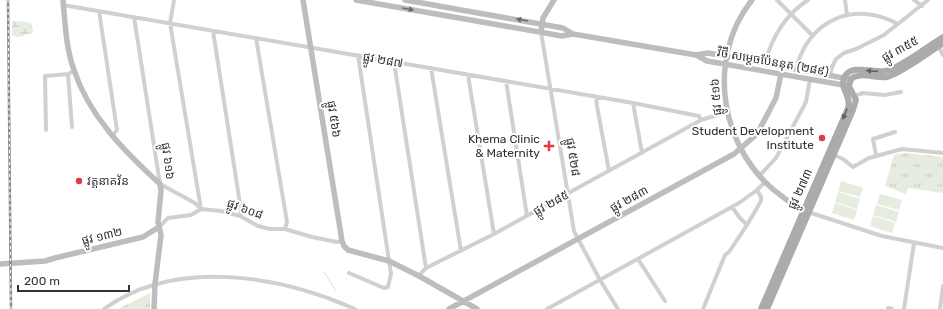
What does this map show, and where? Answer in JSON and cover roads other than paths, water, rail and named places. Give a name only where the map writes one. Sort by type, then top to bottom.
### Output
[{"type":"main road","name":"ផ្លូវ ៣៥៥","points":[[847,82],[848,72],[855,70],[890,70],[939,44],[943,36]]},
{"type":"main road","points":[[847,82],[854,96]]},
{"type":"main road","name":"ផ្លូវ ២៧៣","points":[[766,309],[849,103],[847,82]]},
{"type":"main road","name":"ផ្លូវ ២៧៣","points":[[760,309],[834,155],[853,110],[856,100],[854,96]]},
{"type":"street","points":[[174,0],[170,23],[201,209]]},
{"type":"street","name":"ផ្លូវ ៥៦៦","points":[[303,0],[342,241]]},
{"type":"street","name":"វិថី សម្តេចប៉ែននុត (២៨៩)","points":[[356,0],[562,36],[573,34],[696,55],[707,61],[780,74],[810,79],[847,82]]},
{"type":"street","name":"វិថី សម្តេចប៉ែននុត (២៨៩)","points":[[406,0],[563,28],[573,34]]},
{"type":"street","name":"ផ្លូវ ៥២៨","points":[[554,0],[543,18],[541,32],[574,231],[600,280],[618,309]]},
{"type":"street","name":"ផ្លូវ ៥១៦","points":[[752,0],[735,30],[727,56],[724,88],[727,112],[740,149],[759,176],[776,193],[806,211]]},
{"type":"street","points":[[777,0],[812,35]]},
{"type":"street","points":[[766,63],[769,50],[775,37],[791,14],[808,0]]},
{"type":"street","points":[[845,0],[848,15]]},
{"type":"street","points":[[914,0],[922,6]]},
{"type":"street","points":[[830,75],[836,60],[844,53],[884,35],[928,0]]},
{"type":"street","name":"ផ្លូវ ២៨៧","points":[[63,2],[99,11],[633,103],[699,116],[701,120]]},
{"type":"street","name":"ផ្លូវ ៦០៨","points":[[63,2],[69,54],[74,71],[92,108],[112,136],[160,184],[195,203],[201,209],[222,211],[240,216],[263,228],[285,229],[312,237],[337,242],[342,241]]},
{"type":"street","points":[[99,11],[117,130],[112,136]]},
{"type":"street","points":[[796,69],[802,51],[812,35],[834,19],[848,15],[869,13],[879,15],[898,24]]},
{"type":"street","name":"ផ្លូវ ៦១៦","points":[[134,17],[161,191],[158,222],[161,235],[155,284],[154,309]]},
{"type":"street","points":[[213,30],[241,210],[240,216]]},
{"type":"street","points":[[256,38],[287,222],[285,229]]},
{"type":"street","points":[[939,44],[943,55]]},
{"type":"street","name":"វិថី សម្តេចប៉ែននុត (២៨៩)","points":[[696,55],[708,53],[727,56],[830,75],[847,82]]},
{"type":"street","points":[[349,273],[384,288],[388,287],[391,274],[358,56]]},
{"type":"street","points":[[394,62],[426,268]]},
{"type":"street","points":[[431,68],[461,251]]},
{"type":"street","points":[[46,130],[45,76],[68,74],[74,71]]},
{"type":"street","points":[[68,74],[72,127]]},
{"type":"street","name":"ផ្លូវ ២៨៣","points":[[449,309],[734,154],[757,134],[776,98],[780,74]]},
{"type":"street","points":[[468,75],[494,234]]},
{"type":"street","points":[[759,176],[776,158],[806,102],[810,79]]},
{"type":"street","points":[[506,81],[527,216]]},
{"type":"street","points":[[854,96],[863,93],[885,95],[901,92]]},
{"type":"street","points":[[596,97],[609,171]]},
{"type":"street","points":[[633,103],[642,153]]},
{"type":"street","name":"ផ្លូវ ២៨៥","points":[[419,276],[426,268],[494,234],[701,120],[727,112]]},
{"type":"street","points":[[876,155],[874,140],[895,132]]},
{"type":"street","points":[[834,155],[844,159],[853,167],[876,155],[902,149],[943,153]]},
{"type":"street","points":[[547,309],[732,207],[757,190],[765,182]]},
{"type":"street","points":[[703,309],[725,255],[729,252],[747,225],[761,201],[761,197],[757,190]]},
{"type":"street","points":[[732,207],[736,214],[747,225]]},
{"type":"street","name":"ផ្លូវ ១៣២","points":[[0,264],[44,261],[143,237],[159,227],[168,218],[192,215],[201,209]]},
{"type":"street","points":[[806,211],[882,236],[943,248]]},
{"type":"street","points":[[342,241],[348,250],[389,261],[477,309]]},
{"type":"street","points":[[904,309],[914,243]]},
{"type":"street","points":[[638,259],[665,301]]},
{"type":"street","points":[[104,309],[117,300],[155,284],[194,278],[215,277],[240,277],[273,283],[312,292],[356,309]]},
{"type":"street","points":[[940,309],[943,286]]},
{"type":"waterway","points":[[324,272],[336,291]]},
{"type":"railway","points":[[8,0],[11,309]]},
{"type":"place","name":"Student Development Institute","points":[[822,138]]},
{"type":"place","name":"Khema Clinic & Maternity","points":[[549,146]]},
{"type":"place","name":"វត្តនាគវ័ន","points":[[79,181]]}]
